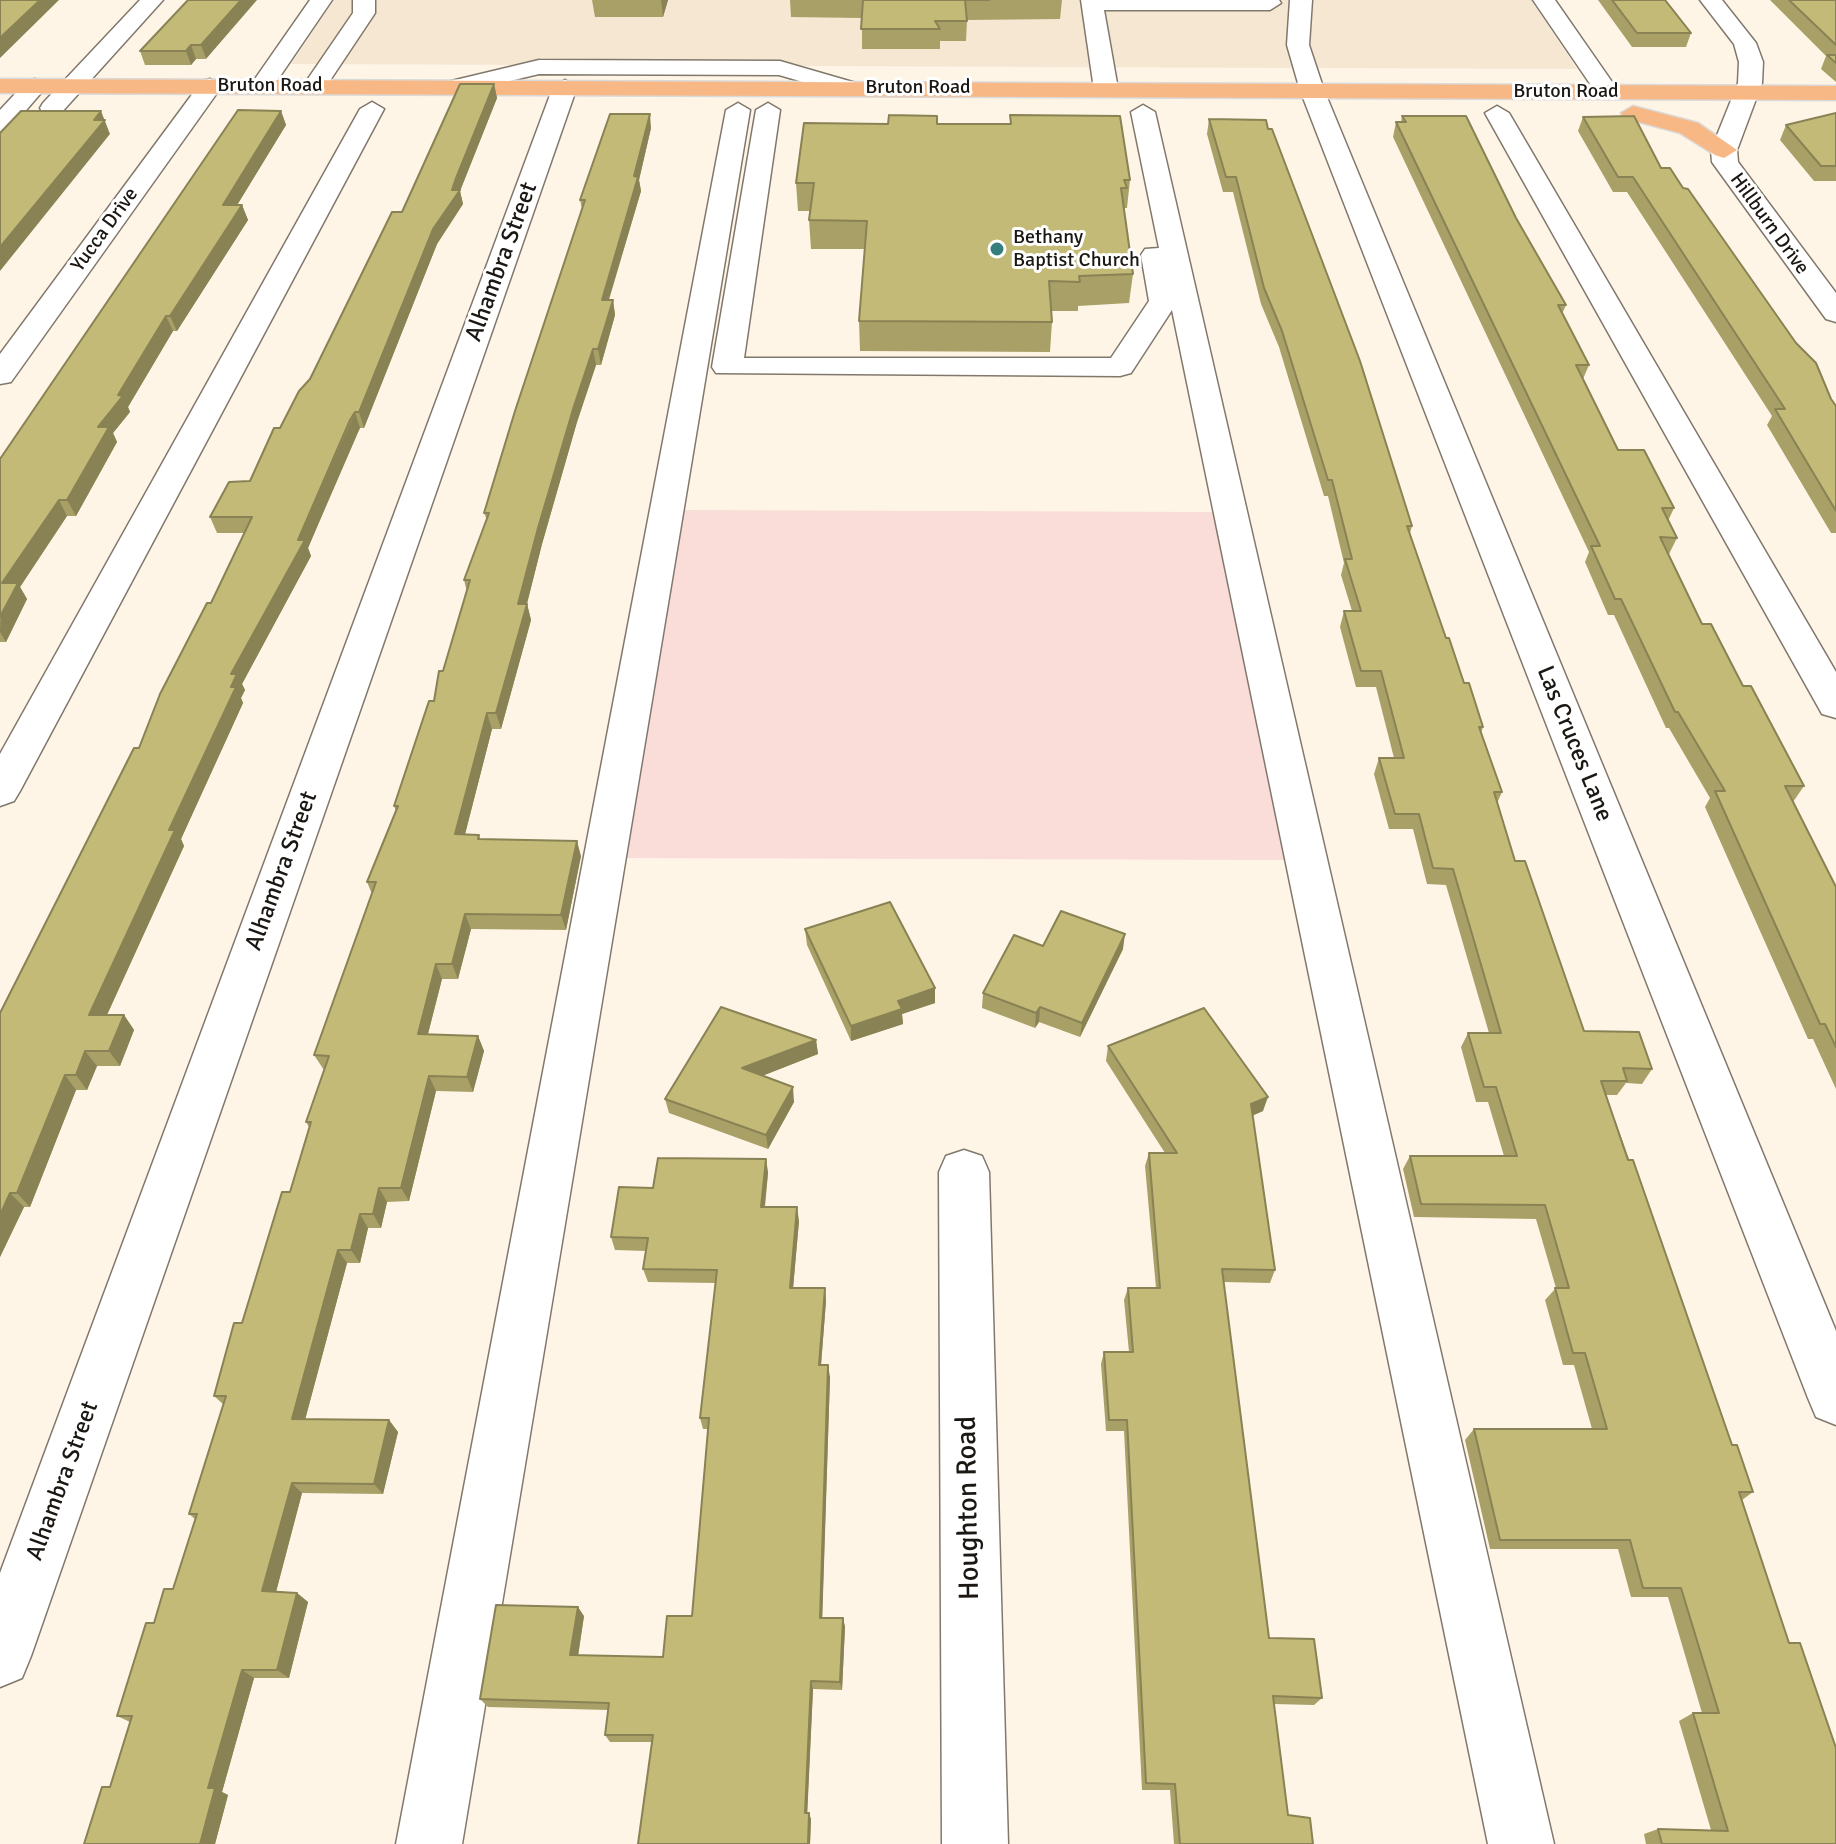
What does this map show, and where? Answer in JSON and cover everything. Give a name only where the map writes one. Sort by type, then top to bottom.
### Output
[{"type":"main road","name":"Bruton Road","points":[[0,86],[455,87],[561,99],[760,103],[1126,104],[1607,92],[1836,113]]},
{"type":"main road","name":"Bruton Road","points":[[5,114],[52,108],[372,109],[561,99],[760,103],[848,88],[1126,104],[1317,101],[1497,113],[1633,113],[1836,93]]},
{"type":"main road","points":[[1633,113],[1689,128],[1724,150]]},
{"type":"street","points":[[52,108],[152,0]]},
{"type":"street","points":[[262,86],[321,0]]},
{"type":"street","points":[[315,86],[364,13],[364,0]]},
{"type":"street","points":[[1544,0],[1607,92]]},
{"type":"street","name":"Hillburn Drive","points":[[1711,0],[1745,43],[1751,62],[1742,102],[1724,150],[1725,162],[1836,313]]},
{"type":"street","points":[[1290,4],[1092,2],[1126,104],[1521,1844]]},
{"type":"street","name":"Las Cruces Lane","points":[[1290,4],[1298,45],[1317,101],[1836,1398]]},
{"type":"street","points":[[455,87],[539,67],[780,68],[848,88]]},
{"type":"street","points":[[5,114],[35,86]]},
{"type":"street","name":"Yucca Drive","points":[[0,375],[210,86]]},
{"type":"street","name":"Alhambra Street","points":[[0,1656],[561,99]]},
{"type":"street","points":[[760,103],[727,367],[1120,367],[1163,301],[1126,104]]},
{"type":"street","points":[[429,1844],[760,103]]},
{"type":"street","points":[[0,791],[372,109]]},
{"type":"street","points":[[1497,113],[1836,705]]},
{"type":"street","name":"Houghton Road","points":[[964,1172],[975,1844]]},
{"type":"shaded area","points":[[334,0],[1531,0],[1577,69],[291,64]]},
{"type":"shaded area","points":[[676,510],[1217,512],[1288,860],[614,858]]},
{"type":"building","points":[[0,0],[40,0],[0,38]]},
{"type":"building","points":[[188,0],[241,0],[201,45],[191,45],[186,51],[140,51]]},
{"type":"building","points":[[863,0],[965,0],[967,21],[935,21],[940,29],[861,29]]},
{"type":"building","points":[[1612,0],[1665,0],[1691,33],[1637,33]]},
{"type":"building","points":[[1789,0],[1836,0],[1836,45]]},
{"type":"building","points":[[460,84],[494,84],[452,190],[460,190],[433,229],[359,412],[355,412],[350,420],[298,540],[305,540],[231,674],[237,674],[231,687],[236,687],[169,830],[175,830],[89,1015],[124,1015],[109,1051],[85,1051],[76,1075],[65,1075],[17,1193],[10,1193],[0,1215],[0,1013],[134,748],[139,748],[160,694],[207,603],[211,603],[252,517],[210,517],[229,482],[250,481],[274,428],[280,428],[299,391],[310,379],[392,212],[402,212]]},
{"type":"building","points":[[238,110],[281,111],[223,205],[242,205],[170,316],[166,316],[118,395],[123,396],[98,427],[109,427],[67,500],[59,500],[2,583],[18,583],[0,617],[0,459]]},
{"type":"building","points":[[21,111],[101,111],[94,120],[105,120],[0,247],[0,133]]},
{"type":"building","points":[[1836,113],[1836,166],[1821,166],[1786,125]]},
{"type":"building","points":[[610,114],[650,114],[634,176],[638,177],[602,300],[613,300],[598,349],[593,349],[574,406],[518,604],[527,604],[496,713],[487,713],[455,834],[479,835],[478,839],[577,841],[561,915],[465,914],[452,964],[436,964],[418,1034],[478,1036],[467,1077],[429,1076],[401,1188],[379,1188],[373,1214],[360,1214],[351,1250],[338,1250],[292,1419],[389,1420],[374,1484],[292,1483],[262,1591],[297,1593],[277,1670],[242,1670],[208,1788],[215,1788],[200,1844],[84,1844],[102,1787],[110,1787],[132,1716],[117,1716],[146,1623],[154,1623],[164,1589],[173,1589],[197,1514],[189,1514],[226,1396],[214,1396],[234,1323],[242,1323],[282,1192],[290,1192],[311,1122],[306,1122],[329,1056],[314,1055],[376,882],[367,882],[398,806],[394,806],[429,701],[434,701],[439,671],[443,671],[470,580],[464,580],[489,513],[484,513],[585,200],[580,200]]},
{"type":"building","points":[[889,115],[937,116],[937,124],[1011,124],[1010,115],[1120,116],[1130,180],[1124,180],[1127,188],[1121,188],[1133,274],[1079,276],[1080,282],[1049,281],[1052,322],[859,321],[867,221],[809,220],[814,183],[796,183],[804,123],[888,124]]},
{"type":"building","points":[[1402,116],[1466,116],[1516,218],[1566,305],[1558,305],[1589,365],[1576,365],[1618,450],[1644,450],[1674,508],[1662,508],[1677,538],[1660,537],[1702,624],[1711,624],[1743,686],[1751,686],[1804,786],[1785,786],[1836,887],[1836,1047],[1825,1024],[1820,1024],[1715,791],[1725,791],[1678,712],[1675,712],[1621,599],[1615,599],[1591,546],[1600,546],[1396,122],[1406,122]]},
{"type":"building","points":[[1634,116],[1661,168],[1670,168],[1683,188],[1688,189],[1796,343],[1816,363],[1836,406],[1836,511],[1775,409],[1785,409],[1633,177],[1618,177],[1583,117]]},
{"type":"building","points":[[1209,119],[1266,120],[1268,129],[1272,129],[1360,361],[1412,526],[1407,526],[1446,638],[1449,638],[1464,683],[1469,683],[1483,727],[1479,727],[1502,792],[1494,792],[1515,861],[1525,861],[1584,1031],[1639,1032],[1652,1069],[1623,1068],[1627,1081],[1601,1081],[1628,1160],[1633,1160],[1732,1445],[1737,1445],[1753,1492],[1739,1492],[1789,1643],[1800,1643],[1836,1748],[1836,1844],[1662,1844],[1658,1829],[1728,1831],[1693,1713],[1719,1713],[1681,1588],[1643,1588],[1630,1540],[1500,1540],[1474,1429],[1607,1429],[1585,1353],[1573,1353],[1555,1288],[1569,1288],[1545,1205],[1421,1204],[1410,1156],[1517,1156],[1496,1087],[1484,1087],[1468,1033],[1501,1033],[1453,869],[1433,868],[1419,814],[1395,814],[1379,758],[1404,758],[1381,671],[1361,671],[1344,611],[1361,611],[1345,559],[1352,559],[1332,480],[1328,480],[1282,331],[1264,288],[1236,177],[1226,177]]},
{"type":"building","points":[[890,902],[935,988],[898,1001],[902,1009],[851,1026],[805,929]]},
{"type":"building","points":[[1061,911],[1125,934],[1082,1023],[1040,1007],[1036,1013],[983,993],[1014,935],[1043,946]]},
{"type":"building","points":[[721,1007],[816,1040],[742,1068],[793,1087],[766,1135],[665,1099]]},
{"type":"building","points":[[1204,1008],[1268,1097],[1251,1104],[1275,1270],[1222,1269],[1269,1638],[1314,1639],[1322,1698],[1273,1696],[1288,1815],[1310,1818],[1313,1844],[1180,1844],[1175,1784],[1146,1783],[1127,1420],[1109,1420],[1104,1352],[1133,1352],[1128,1288],[1160,1288],[1149,1153],[1177,1153],[1108,1046]]},
{"type":"building","points":[[658,1158],[766,1159],[761,1207],[797,1207],[790,1288],[825,1288],[819,1365],[828,1365],[820,1618],[843,1618],[840,1682],[811,1681],[805,1813],[809,1813],[808,1844],[638,1844],[653,1735],[605,1735],[609,1703],[480,1699],[496,1605],[578,1607],[570,1655],[663,1657],[667,1616],[692,1616],[709,1418],[700,1418],[717,1270],[643,1269],[648,1238],[611,1237],[619,1187],[653,1188]]},
{"type":"place","name":"Bethany Baptist Church","points":[[997,249]]}]
